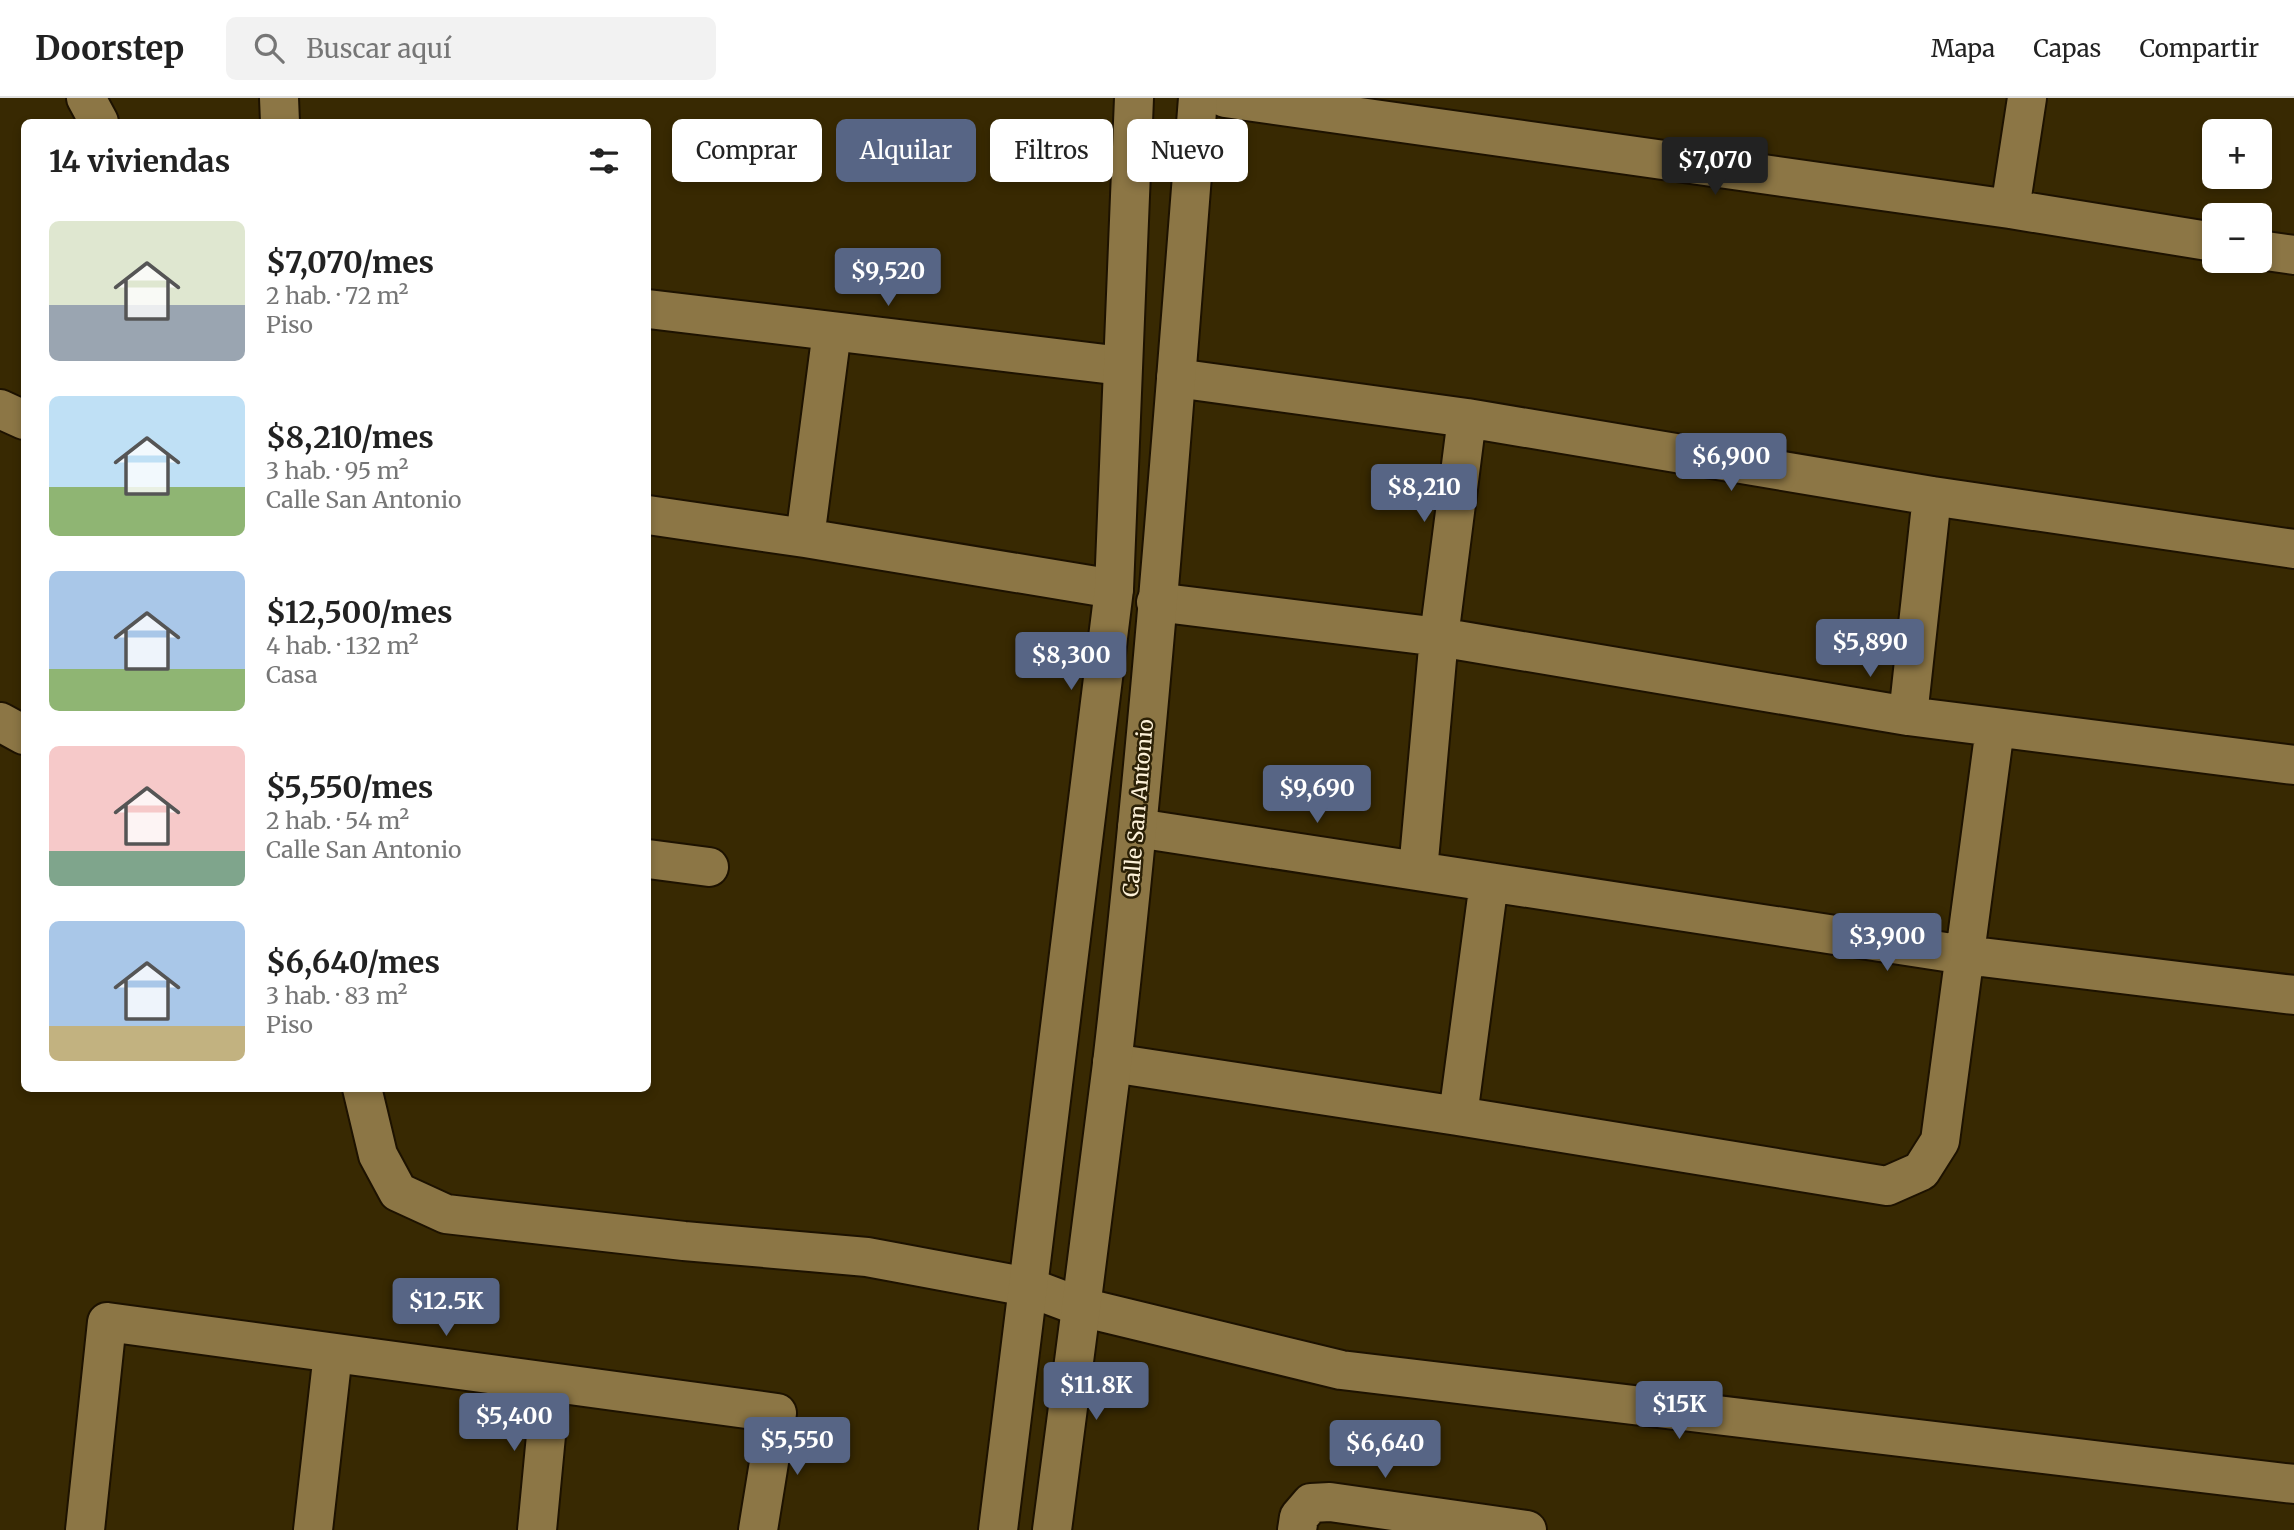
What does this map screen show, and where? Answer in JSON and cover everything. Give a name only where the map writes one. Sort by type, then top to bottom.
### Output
[{"type":"street","points":[[86,98],[97,119]]},
{"type":"street","points":[[279,98],[281,119]]},
{"type":"street","points":[[998,1530],[1114,589],[1134,98]]},
{"type":"street","name":"Calle San Antonio","points":[[1052,1530],[1112,1063],[1137,828],[1198,98]]},
{"type":"street","points":[[1226,98],[2010,209],[2202,240]]},
{"type":"street","points":[[2010,209],[2027,98]]},
{"type":"street","points":[[2272,252],[2294,255]]},
{"type":"street","points":[[651,309],[1122,366]]},
{"type":"street","points":[[805,538],[832,331]]},
{"type":"street","points":[[1176,378],[1467,418],[1932,496],[2294,549]]},
{"type":"street","points":[[0,409],[21,420]]},
{"type":"street","points":[[1418,871],[1439,637],[1467,418]]},
{"type":"street","points":[[1908,716],[1932,496]]},
{"type":"street","points":[[651,515],[1114,589]]},
{"type":"street","points":[[1156,602],[1439,637],[1908,716],[2294,765]]},
{"type":"street","points":[[0,722],[21,733]]},
{"type":"street","points":[[1112,1063],[1887,1186],[1921,1171],[1940,1142],[1995,728]]},
{"type":"street","points":[[1137,828],[1965,955],[2294,995]]},
{"type":"street","points":[[651,859],[709,867]]},
{"type":"street","points":[[1458,1116],[1489,882]]},
{"type":"street","points":[[363,1092],[378,1155],[398,1192],[446,1214],[684,1241],[867,1256],[1028,1287],[1081,1307],[1341,1370],[2294,1484]]},
{"type":"street","points":[[85,1530],[107,1322],[777,1413],[758,1530]]},
{"type":"street","points":[[313,1530],[333,1353]]},
{"type":"street","points":[[537,1530],[551,1383]]},
{"type":"street","points":[[1297,1530],[1299,1517],[1311,1503],[1331,1502],[1527,1530]]}]
